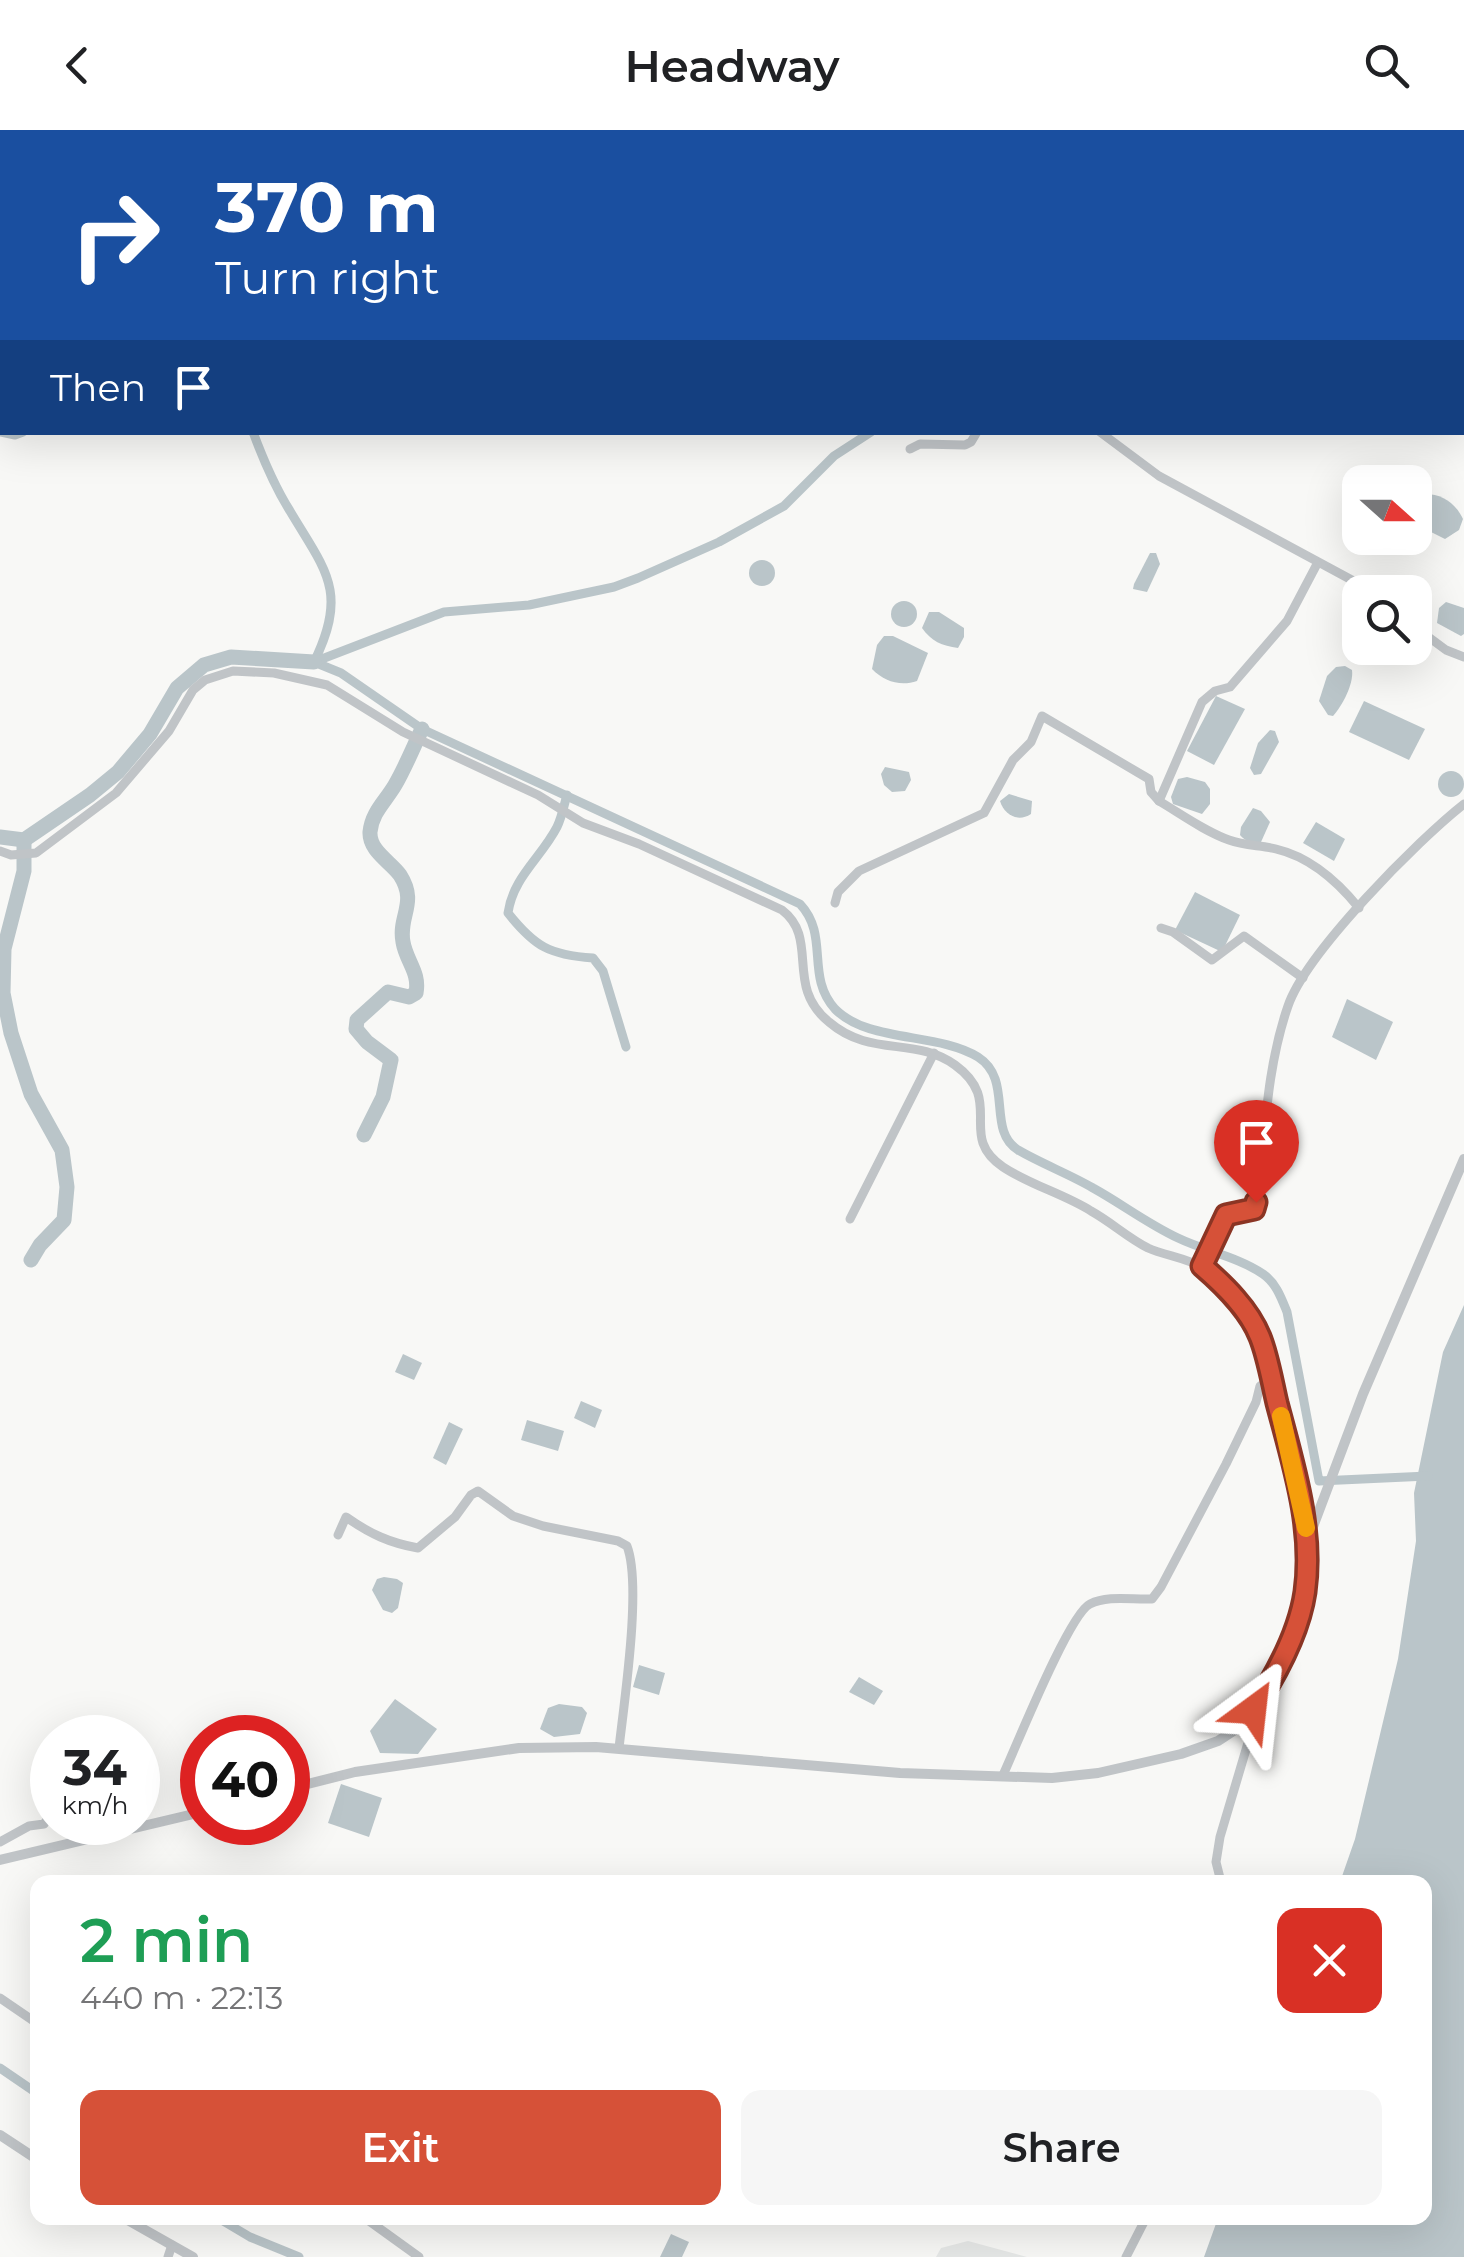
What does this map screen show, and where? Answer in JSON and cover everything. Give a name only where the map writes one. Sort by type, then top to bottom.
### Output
[{"type":"street","points":[[910,449],[920,444],[965,445],[975,435]]},
{"type":"street","points":[[1104,435],[1159,476],[1342,576]]},
{"type":"street","points":[[1159,801],[1202,702],[1215,691],[1230,687],[1276,634],[1318,564]]},
{"type":"street","points":[[1432,640],[1464,658]]},
{"type":"street","points":[[6,853],[36,853],[116,793],[169,731],[193,690],[205,680],[251,671],[310,678],[347,695],[403,732],[526,789],[583,822],[782,910],[792,917],[799,930],[807,996],[825,1020],[864,1043],[934,1053],[954,1065],[982,1097],[980,1132],[984,1148],[1003,1166],[1090,1210],[1147,1247],[1202,1266],[1230,1293],[1260,1335],[1308,1540],[1305,1594],[1289,1644],[1250,1720],[1205,1748],[1098,1773],[1052,1778],[900,1773],[618,1748],[519,1748],[355,1772],[310,1784]]},
{"type":"street","points":[[835,904],[838,892],[860,870],[984,814],[1013,760],[1031,742],[1042,716],[1132,766],[1149,779],[1159,801],[1224,839],[1251,847],[1274,848],[1301,858],[1345,891],[1359,908]]},
{"type":"street","points":[[1202,1266],[1226,1215],[1254,1209],[1270,1081],[1286,1011],[1303,978],[1359,908],[1424,838],[1464,804]]},
{"type":"street","points":[[1161,928],[1212,960],[1244,936],[1303,978]]},
{"type":"street","points":[[850,1219],[934,1053]]},
{"type":"street","points":[[1308,1540],[1363,1394],[1464,1159]]},
{"type":"street","points":[[1003,1775],[1084,1607],[1095,1601],[1152,1599],[1226,1464],[1260,1386],[1271,1379]]},
{"type":"street","points":[[338,1535],[346,1517],[368,1533],[400,1547],[418,1548],[455,1518],[478,1491],[512,1516],[627,1546],[631,1614],[618,1748]]},
{"type":"street","points":[[1220,1875],[1217,1853],[1246,1757],[1253,1726],[1250,1720]]},
{"type":"street","points":[[0,1860],[180,1817]]},
{"type":"street","points":[[0,1842],[30,1826]]},
{"type":"street","points":[[0,1998],[30,2019]]},
{"type":"street","points":[[0,2135],[30,2155]]},
{"type":"street","points":[[134,2225],[170,2251],[192,2257]]},
{"type":"street","points":[[375,2225],[419,2257]]},
{"type":"street","points":[[1126,2257],[1142,2225]]},
{"type":"shaded area","points":[[1432,495],[1452,503],[1463,519],[1459,530],[1445,539],[1432,532]]},
{"type":"shaded area","points":[[1150,553],[1156,553],[1160,564],[1147,592],[1133,589],[1134,584]]},
{"type":"shaded area","points":[[762,560],[771,564],[775,573],[771,582],[762,586],[753,582],[749,573],[753,564]]},
{"type":"shaded area","points":[[904,601],[913,605],[917,614],[913,623],[904,627],[895,623],[891,614],[895,605]]},
{"type":"shaded area","points":[[1446,602],[1464,608],[1461,636],[1437,623],[1439,608]]},
{"type":"shaded area","points":[[929,612],[939,612],[964,628],[958,648],[937,642],[925,633],[922,628]]},
{"type":"shaded area","points":[[884,636],[893,636],[928,653],[917,681],[893,682],[872,669],[877,645]]},
{"type":"shaded area","points":[[1336,667],[1352,670],[1349,688],[1333,716],[1328,715],[1319,701],[1327,676]]},
{"type":"shaded area","points":[[1216,696],[1245,709],[1214,765],[1187,751]]},
{"type":"shaded area","points":[[1364,701],[1425,729],[1409,760],[1349,732]]},
{"type":"shaded area","points":[[1270,730],[1275,731],[1279,742],[1261,774],[1254,775],[1250,768],[1258,743]]},
{"type":"shaded area","points":[[885,767],[909,772],[911,780],[905,791],[892,792],[884,785],[881,774]]},
{"type":"shaded area","points":[[1451,771],[1460,775],[1464,784],[1460,793],[1451,797],[1442,793],[1438,784],[1442,775]]},
{"type":"shaded area","points":[[1178,779],[1205,782],[1210,789],[1210,804],[1202,814],[1173,804],[1171,797]]},
{"type":"shaded area","points":[[1009,794],[1032,801],[1031,814],[1021,818],[1008,813],[1000,801]]},
{"type":"shaded area","points":[[1253,808],[1270,822],[1261,842],[1249,842],[1240,835]]},
{"type":"shaded area","points":[[1316,822],[1345,839],[1334,861],[1303,843]]},
{"type":"shaded area","points":[[1195,892],[1240,915],[1222,952],[1175,930]]},
{"type":"shaded area","points":[[1347,999],[1393,1022],[1376,1060],[1332,1037]]},
{"type":"shaded area","points":[[1464,1305],[1464,2257],[1204,2257],[1215,2225],[1432,2225],[1432,1875],[1342,1875],[1355,1839],[1398,1659],[1416,1541],[1414,1493],[1443,1352]]},
{"type":"shaded area","points":[[403,1354],[422,1363],[414,1380],[395,1372]]},
{"type":"shaded area","points":[[581,1401],[602,1410],[595,1428],[574,1418]]},
{"type":"shaded area","points":[[527,1420],[564,1431],[558,1451],[521,1440]]},
{"type":"shaded area","points":[[449,1422],[463,1429],[446,1465],[433,1458]]},
{"type":"shaded area","points":[[384,1577],[403,1583],[398,1608],[392,1613],[383,1610],[372,1590],[377,1579]]},
{"type":"shaded area","points":[[639,1665],[665,1673],[659,1695],[633,1687]]},
{"type":"shaded area","points":[[859,1677],[883,1691],[874,1705],[849,1692]]},
{"type":"shaded area","points":[[395,1699],[437,1729],[418,1754],[380,1753],[370,1731]]},
{"type":"shaded area","points":[[559,1704],[582,1707],[587,1713],[580,1734],[554,1737],[540,1729],[548,1708]]},
{"type":"shaded area","points":[[341,1784],[382,1798],[369,1837],[328,1823]]},
{"type":"shaded area","points":[[671,2234],[689,2242],[682,2257],[660,2257]]},
{"type":"shaded area","points":[[968,2241],[1027,2257],[936,2257],[941,2248]]},
{"type":"waterway","points":[[254,435],[274,483],[328,582],[330,617],[314,662],[341,673],[422,729],[800,904],[814,929],[821,983],[835,1009],[866,1027],[962,1049],[978,1057],[995,1078],[1003,1130],[1018,1150],[1188,1243],[1243,1263],[1271,1282],[1287,1312],[1319,1481],[1428,1476]]},
{"type":"waterway","points":[[314,662],[444,612],[529,605],[638,578],[719,542],[784,506],[834,456],[866,435]]},
{"type":"waterway","points":[[0,837],[24,840],[118,772],[150,734],[177,688],[204,665],[231,657],[314,662]]},
{"type":"waterway","points":[[364,1135],[383,1097],[391,1060],[367,1042],[356,1029],[357,1020],[388,992],[409,997],[416,993],[417,986],[403,942],[408,902],[405,885],[377,851],[370,832],[376,813],[399,778],[422,729]]},
{"type":"waterway","points":[[567,795],[557,827],[521,878],[508,913],[544,947],[593,958],[603,971],[626,1047]]},
{"type":"waterway","points":[[24,840],[24,871],[4,949],[3,993],[31,1094],[62,1150],[67,1187],[64,1220],[31,1260]]},
{"type":"waterway","points":[[0,2068],[30,2089]]},
{"type":"waterway","points":[[230,2225],[299,2257]]},
{"type":"slow traffic","points":[[1281,1416],[1306,1528]]},
{"type":"route","points":[[1253,1710],[1289,1644],[1305,1594],[1308,1562],[1308,1540],[1260,1335],[1230,1293],[1202,1266],[1226,1215],[1254,1209],[1256,1202]]}]
